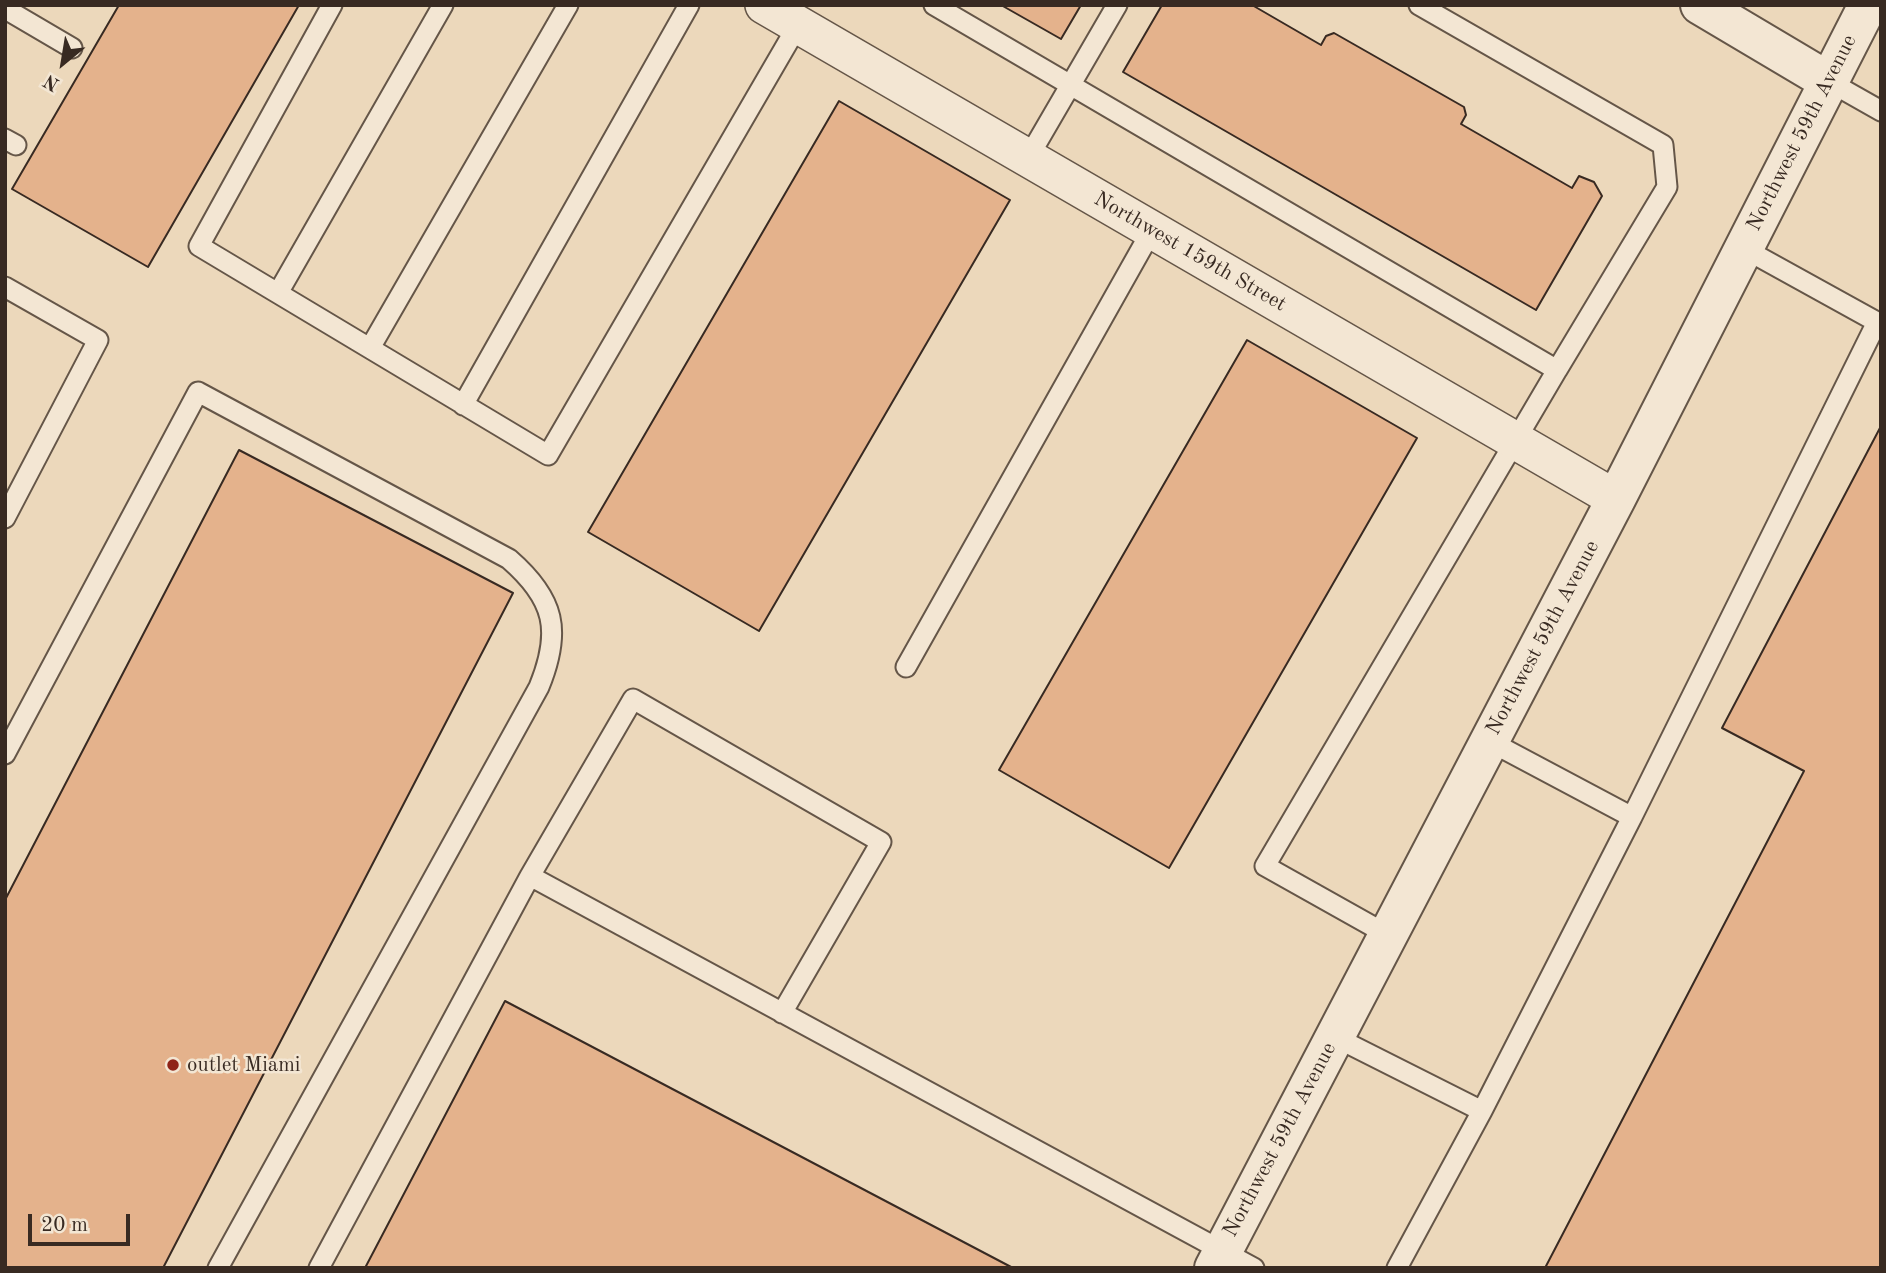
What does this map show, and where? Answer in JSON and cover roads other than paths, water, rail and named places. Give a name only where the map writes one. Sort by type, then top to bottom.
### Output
[{"type":"street","name":"Northwest 159th Street","points":[[764,5],[1616,499]]},
{"type":"street","name":"Northwest 59th Avenue","points":[[1230,1262],[1335,1037],[1616,499],[1868,5]]},
{"type":"street","points":[[1720,10],[1828,81]]},
{"type":"lane","points":[[332,5],[199,246],[548,456],[799,25]]},
{"type":"lane","points":[[278,293],[443,5]]},
{"type":"lane","points":[[370,348],[568,5]]},
{"type":"lane","points":[[463,405],[690,5]]},
{"type":"lane","points":[[934,5],[1557,370]]},
{"type":"lane","points":[[1028,158],[1117,5]]},
{"type":"lane","points":[[1388,935],[1265,866],[1667,187],[1663,145],[1419,5]]},
{"type":"lane","points":[[9,12],[72,48]]},
{"type":"lane","points":[[1828,81],[1881,111]]},
{"type":"lane","points":[[906,667],[1152,230]]},
{"type":"lane","points":[[1397,1268],[1482,1111],[1632,817],[1879,323],[1744,248]]},
{"type":"lane","points":[[5,287],[98,340],[5,518]]},
{"type":"lane","points":[[5,754],[198,392],[509,559],[531,579],[546,603],[553,632],[550,660],[539,687],[218,1268]]},
{"type":"lane","points":[[319,1268],[530,876],[633,699],[881,842],[782,1013]]},
{"type":"lane","points":[[1489,741],[1632,817]]},
{"type":"lane","points":[[530,876],[1230,1262]]},
{"type":"lane","points":[[1335,1037],[1482,1111]]},
{"type":"place","name":"outlet Miami","points":[[173,1065]]}]
